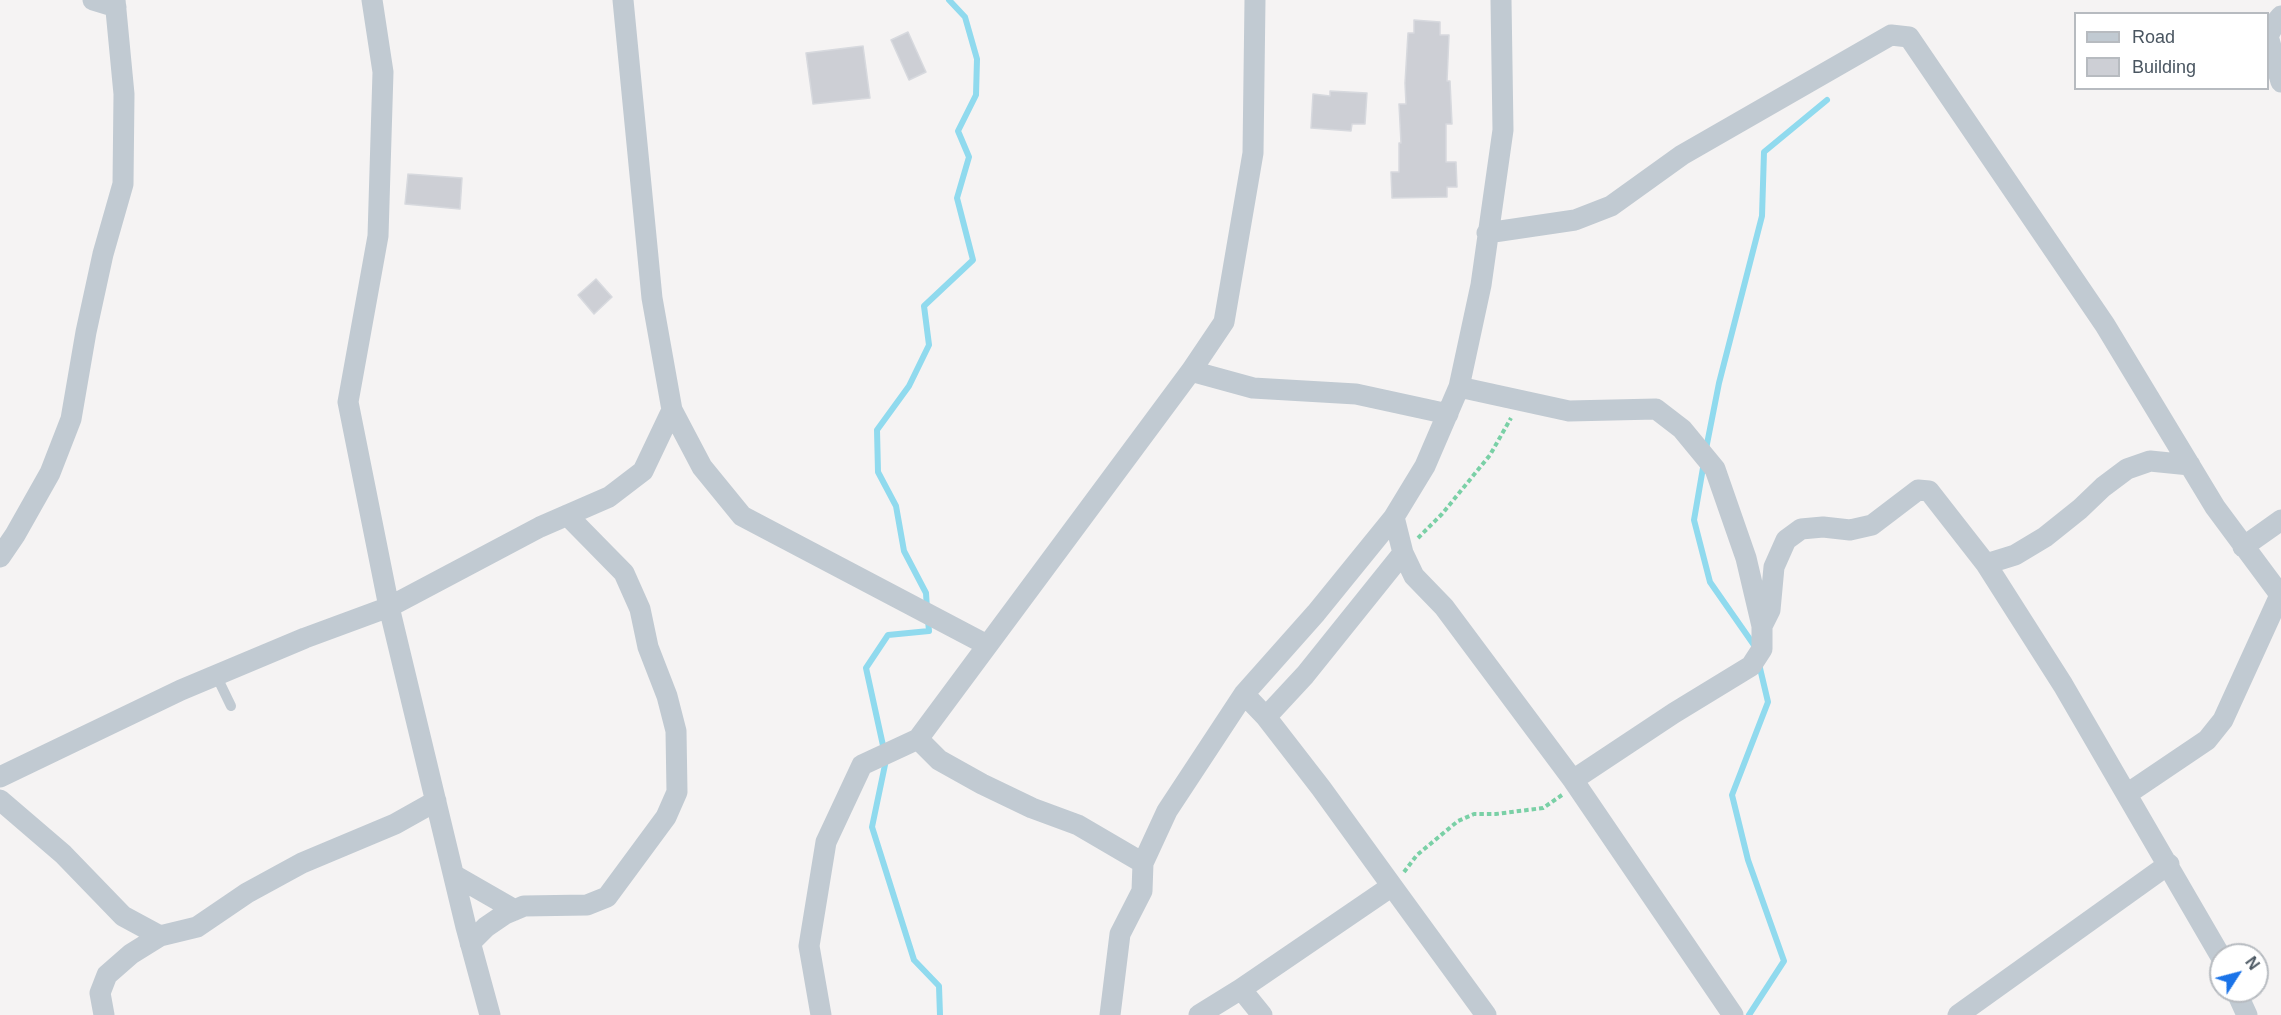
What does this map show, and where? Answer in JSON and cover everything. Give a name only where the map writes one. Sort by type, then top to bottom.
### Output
[{"type":"street","points":[[0,557],[50,473],[71,419],[86,332],[103,254],[123,184],[124,94],[115,4],[93,0]]},
{"type":"street","points":[[372,0],[383,72],[378,236],[348,402],[389,607],[470,943],[490,1015]]},
{"type":"street","points":[[623,0],[652,298],[672,410],[702,467],[742,516],[987,645]]},
{"type":"street","points":[[821,1015],[809,946],[826,842],[862,765],[918,739],[1191,371],[1224,322],[1253,153],[1255,0]]},
{"type":"street","points":[[1110,1015],[1120,934],[1142,891],[1143,863],[1167,811],[1244,694],[1316,613],[1394,517],[1425,466],[1459,387],[1481,285],[1503,130],[1501,0]]},
{"type":"street","points":[[2269,34],[2281,16]]},
{"type":"street","points":[[1487,233],[1575,220],[1611,206],[1682,155],[1892,35],[1909,37],[2105,326],[2243,548],[2281,596],[2223,720],[2213,733],[2207,740],[2127,794]]},
{"type":"street","points":[[2269,40],[2281,82]]},
{"type":"street","points":[[1191,371],[1253,387],[1356,394],[1448,414]]},
{"type":"street","points":[[1459,387],[1569,411],[1656,409],[1682,429],[1715,469],[1746,558],[1762,626],[1762,649],[1751,666],[1674,713],[1573,780]]},
{"type":"street","points":[[0,777],[181,690],[305,638],[389,607],[540,527],[609,497],[643,471],[672,410]]},
{"type":"street","points":[[1986,564],[2015,555],[2045,537],[2127,469],[2150,461],[2190,465]]},
{"type":"street","points":[[1762,626],[1770,610],[1774,567],[1786,540],[1801,529],[1823,527],[1850,530],[1872,525],[1918,490],[1929,491],[1986,564],[2063,685],[2213,943]]},
{"type":"street","points":[[470,943],[486,927],[524,906],[587,905],[607,897],[666,817],[677,792],[676,731],[667,696],[648,648],[640,609],[624,573],[567,515]]},
{"type":"street","points":[[1394,517],[1403,553],[1414,576],[1444,607],[1573,780],[1733,1015]]},
{"type":"street","points":[[2243,548],[2281,520]]},
{"type":"street","points":[[1266,717],[1305,675],[1403,553]]},
{"type":"street","points":[[1244,694],[1266,717],[1321,788],[1486,1015]]},
{"type":"street","points":[[918,739],[939,760],[982,784],[1032,808],[1078,825],[1143,863]]},
{"type":"street","points":[[0,800],[63,854],[123,916],[160,936]]},
{"type":"street","points":[[104,1015],[100,993],[107,975],[131,954],[160,936],[197,927],[247,893],[292,868],[395,824],[436,801]]},
{"type":"street","points":[[1958,1015],[2169,864]]},
{"type":"street","points":[[454,875],[515,910]]},
{"type":"street","points":[[1199,1015],[1392,886]]},
{"type":"street","points":[[123,916],[132,936],[131,954]]},
{"type":"street","points":[[1241,989],[1262,1015]]},
{"type":"lane","points":[[216,675],[231,706]]},
{"type":"path","points":[[1403,553],[1442,514],[1490,455],[1520,400]]},
{"type":"path","points":[[1392,886],[1418,855],[1458,821],[1474,814],[1496,814],[1543,808],[1561,795],[1573,780]]},
{"type":"building","points":[[1414,20],[1440,22],[1440,35],[1449,35],[1447,81],[1450,81],[1452,124],[1446,124],[1446,162],[1456,162],[1457,187],[1447,187],[1447,197],[1392,198],[1391,172],[1399,172],[1399,143],[1401,143],[1399,104],[1406,104],[1408,33],[1414,33]]},
{"type":"building","points":[[908,32],[926,72],[909,80],[891,40]]},
{"type":"building","points":[[863,46],[870,98],[813,104],[806,53]]},
{"type":"building","points":[[1330,91],[1367,93],[1365,124],[1352,124],[1351,131],[1311,128],[1313,94],[1330,96]]},
{"type":"building","points":[[408,174],[462,178],[460,209],[405,204]]},
{"type":"building","points":[[596,279],[612,297],[594,314],[578,295]]},
{"type":"waterway","points":[[927,609],[926,593],[904,551],[896,506],[878,472],[877,430],[909,386],[929,345],[924,306],[973,260],[957,198],[969,157],[958,131],[976,95],[977,59],[965,17],[949,0]]},
{"type":"waterway","points":[[1706,449],[1719,383],[1762,216],[1764,152],[1827,100]]},
{"type":"waterway","points":[[1704,462],[1694,520],[1710,582],[1756,648]]},
{"type":"waterway","points":[[884,750],[866,668],[888,635],[929,631],[928,620]]},
{"type":"waterway","points":[[1749,1015],[1784,961],[1748,860],[1732,795],[1768,702],[1759,664]]},
{"type":"waterway","points":[[886,760],[872,827],[914,960],[939,986],[940,1015]]}]
